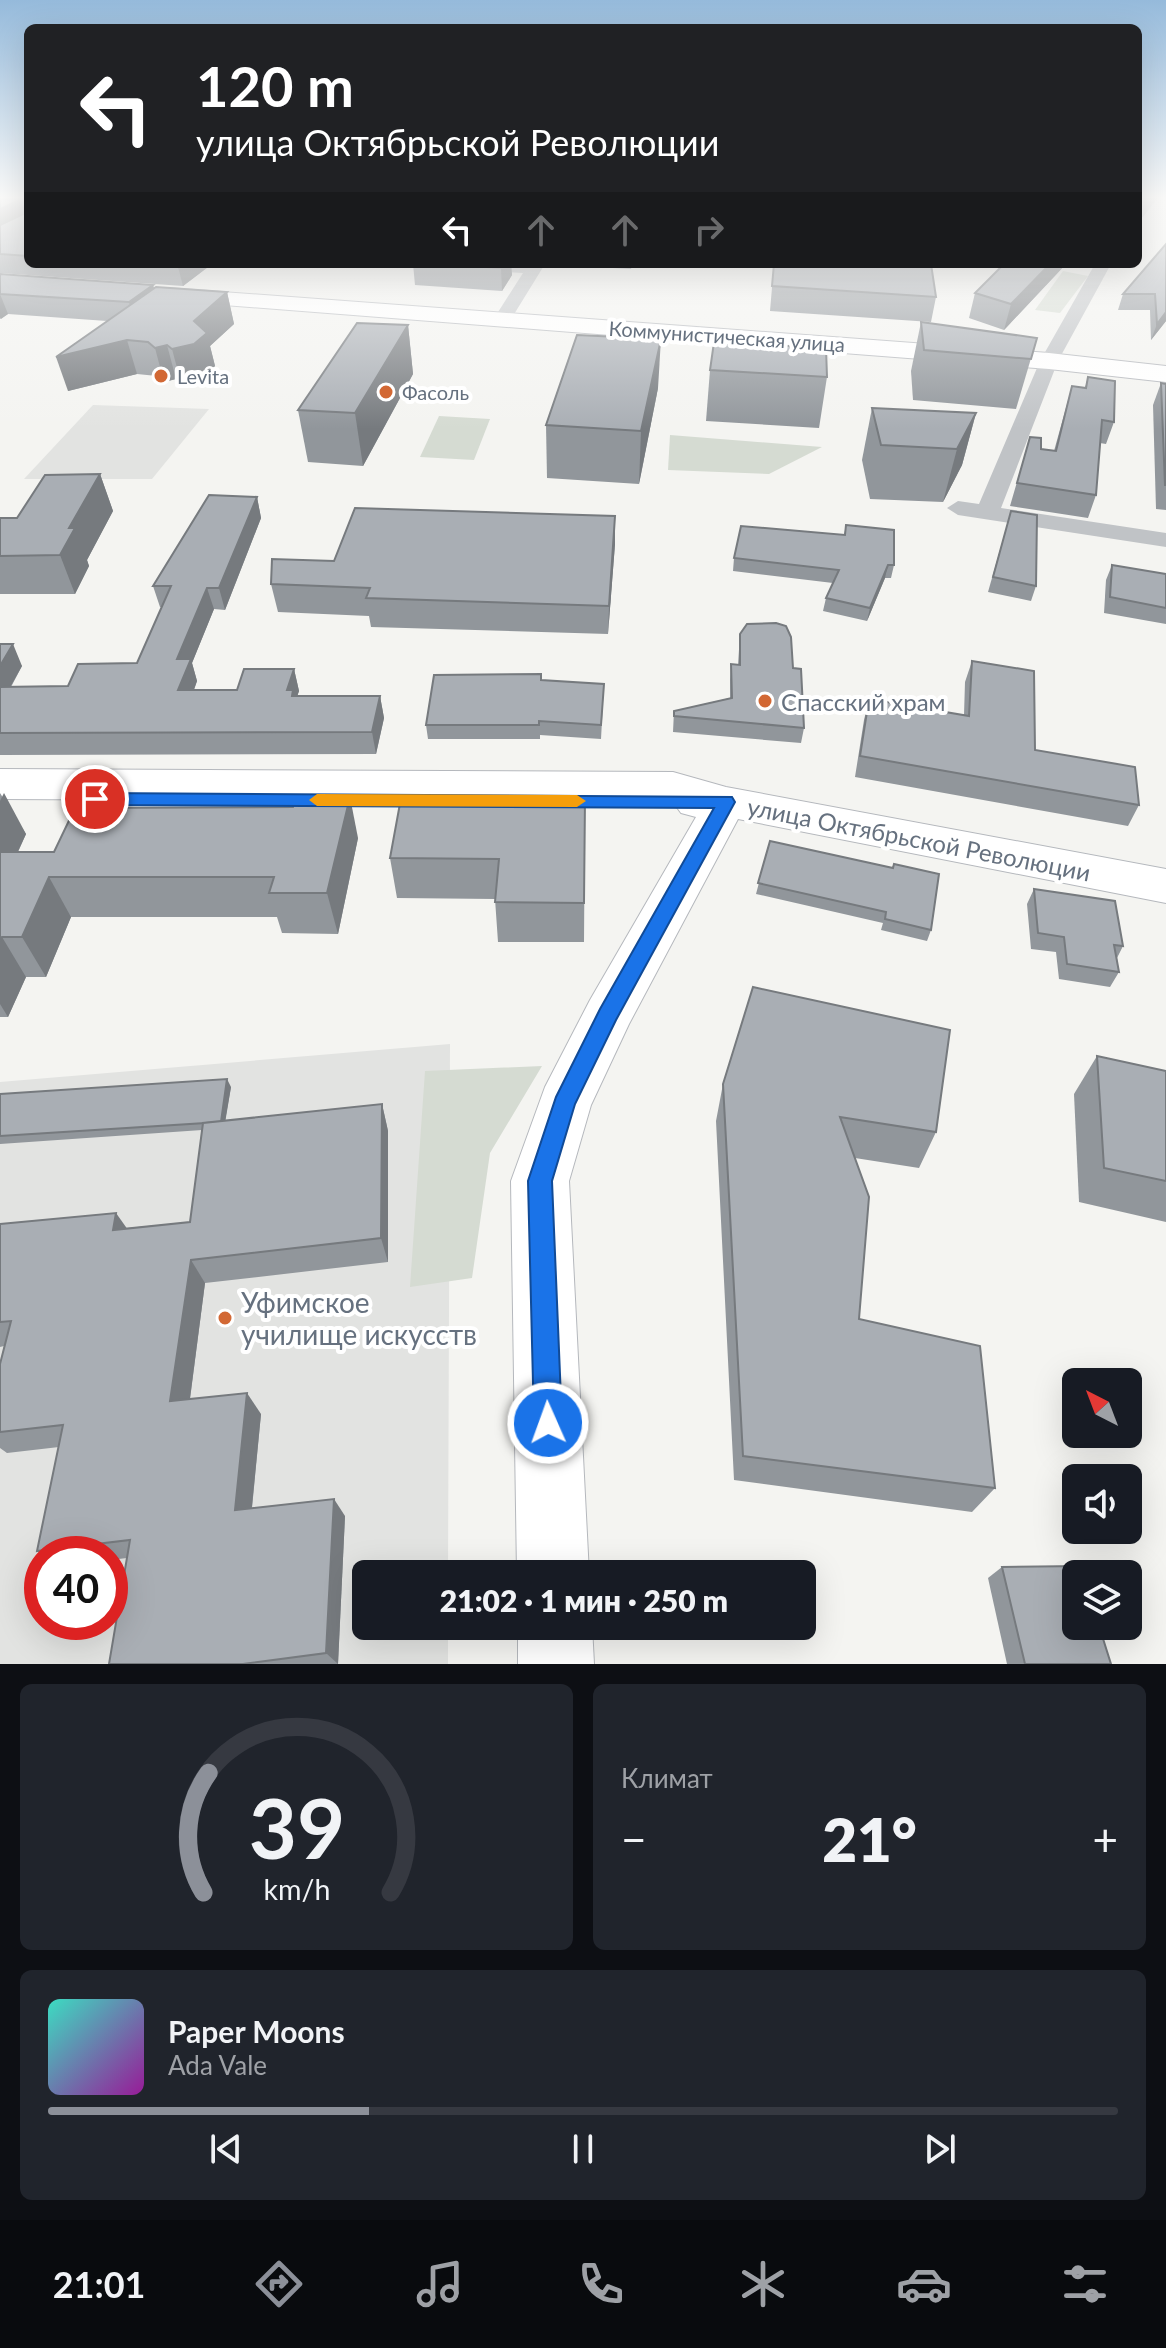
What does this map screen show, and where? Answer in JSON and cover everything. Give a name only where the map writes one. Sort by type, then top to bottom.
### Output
[{"type":"street","points":[[502,320],[530,274]]},
{"type":"street","points":[[987,513],[1049,361],[1098,274]]},
{"type":"street","name":"Коммунистическая улица","points":[[142,293],[1049,361],[1166,374]]},
{"type":"street","points":[[958,508],[1166,540]]},
{"type":"street","points":[[0,784],[673,787],[726,802],[608,1015],[564,1104],[540,1181],[553,1560]]},
{"type":"street","name":"улица Октябрьской Революции","points":[[0,799],[726,802],[1166,886]]},
{"type":"street","points":[[555,1640],[556,1664]]},
{"type":"shaded area","points":[[1061,274],[1088,276],[1060,313],[1035,310]]},
{"type":"shaded area","points":[[93,405],[209,409],[152,479],[24,479]]},
{"type":"shaded area","points":[[439,416],[490,419],[474,460],[420,457]]},
{"type":"shaded area","points":[[670,435],[822,447],[769,474],[668,470]]},
{"type":"shaded area","name":"Уфимское училище искусств","points":[[450,1044],[448,1560],[352,1560],[352,1640],[448,1640],[448,1664],[0,1664],[0,1082]]},
{"type":"shaded area","points":[[542,1066],[490,1153],[472,1278],[410,1287],[425,1071]]},
{"type":"building","points":[[0,274],[153,285],[129,302],[0,294]]},
{"type":"building","points":[[773,274],[932,274],[936,297],[772,286]]},
{"type":"building","points":[[994,274],[1041,274],[1011,304],[975,293]]},
{"type":"building","points":[[1140,274],[1166,274],[1166,312],[1157,324],[1155,294],[1123,294]]},
{"type":"building","points":[[156,287],[227,292],[194,321],[207,333],[194,344],[172,349],[167,345],[155,348],[148,342],[127,340],[56,357]]},
{"type":"building","points":[[921,322],[1037,338],[1031,359],[924,350]]},
{"type":"building","points":[[357,323],[408,325],[355,413],[298,410]]},
{"type":"building","points":[[577,335],[661,339],[641,431],[546,425]]},
{"type":"building","points":[[714,342],[826,348],[827,377],[710,370]]},
{"type":"building","points":[[1088,377],[1115,381],[1114,422],[1102,420],[1096,495],[1017,483],[1030,437],[1041,438],[1041,449],[1056,451],[1072,386],[1086,388]]},
{"type":"building","points":[[1161,383],[1166,384],[1166,485],[1165,485]]},
{"type":"building","points":[[872,408],[976,413],[957,449],[881,445]]},
{"type":"building","points":[[100,474],[69,528],[75,528],[60,555],[0,556],[0,518],[17,518],[45,475]]},
{"type":"building","points":[[209,495],[257,497],[219,588],[207,588],[177,659],[191,659],[178,690],[237,690],[244,669],[294,669],[287,690],[293,690],[292,696],[380,696],[372,732],[0,733],[0,687],[68,686],[78,664],[137,663],[171,586],[153,586]]},
{"type":"building","points":[[355,508],[615,516],[609,606],[366,598],[370,588],[271,584],[272,559],[334,561]]},
{"type":"building","points":[[1011,511],[1037,515],[1036,586],[993,577]]},
{"type":"building","points":[[846,525],[894,530],[894,565],[888,565],[870,608],[826,598],[839,570],[734,558],[741,526],[845,535]]},
{"type":"building","points":[[1112,565],[1166,574],[1166,608],[1110,597]]},
{"type":"building","name":"Спасский храм","points":[[776,623],[786,626],[791,637],[793,668],[801,669],[804,728],[674,716],[674,711],[732,698],[731,664],[740,665],[740,634],[747,624]]},
{"type":"building","points":[[0,644],[13,644],[0,666]]},
{"type":"building","points":[[972,661],[1034,671],[1035,750],[1135,767],[1139,805],[860,756],[869,699],[969,716]]},
{"type":"building","points":[[541,674],[541,680],[604,684],[601,725],[539,721],[539,725],[426,725],[434,675]]},
{"type":"building","points":[[296,797],[350,797],[327,893],[269,893],[274,877],[49,877],[22,937],[2,937],[0,941],[0,852],[54,852],[75,808],[293,807]]},
{"type":"building","points":[[401,798],[585,798],[584,903],[495,902],[499,859],[390,858]]},
{"type":"building","points":[[770,841],[893,868],[894,864],[939,874],[931,930],[885,919],[886,912],[758,883]]},
{"type":"building","points":[[1034,889],[1115,901],[1123,946],[1114,945],[1119,972],[1067,964],[1064,937],[1038,933]]},
{"type":"building","points":[[753,987],[950,1030],[936,1132],[840,1117],[869,1197],[859,1319],[980,1346],[995,1488],[743,1456],[723,1084]]},
{"type":"building","points":[[1097,1056],[1166,1071],[1166,1181],[1104,1168]]},
{"type":"building","points":[[227,1079],[221,1122],[0,1136],[0,1094]]},
{"type":"building","points":[[382,1104],[381,1238],[191,1260],[170,1401],[247,1393],[235,1510],[334,1499],[326,1653],[243,1664],[109,1664],[113,1640],[128,1640],[130,1540],[128,1536],[40,1536],[63,1425],[0,1432],[0,1364],[11,1321],[0,1322],[0,1224],[116,1213],[113,1230],[190,1222],[203,1123]]},
{"type":"building","points":[[1062,1566],[1062,1640],[1103,1640],[1111,1664],[1025,1664],[1002,1567]]},
{"type":"slow traffic","points":[[317,800],[577,801]]},
{"type":"place","name":"Levita","points":[[161,376]]},
{"type":"place","name":"Фасоль","points":[[386,392]]},
{"type":"place","name":"Спасский храм","points":[[765,701]]},
{"type":"place","name":"Уфимское училище искусств","points":[[225,1318]]},
{"type":"route","points":[[95,799],[726,802],[608,1015],[564,1104],[540,1181],[548,1423]]}]
